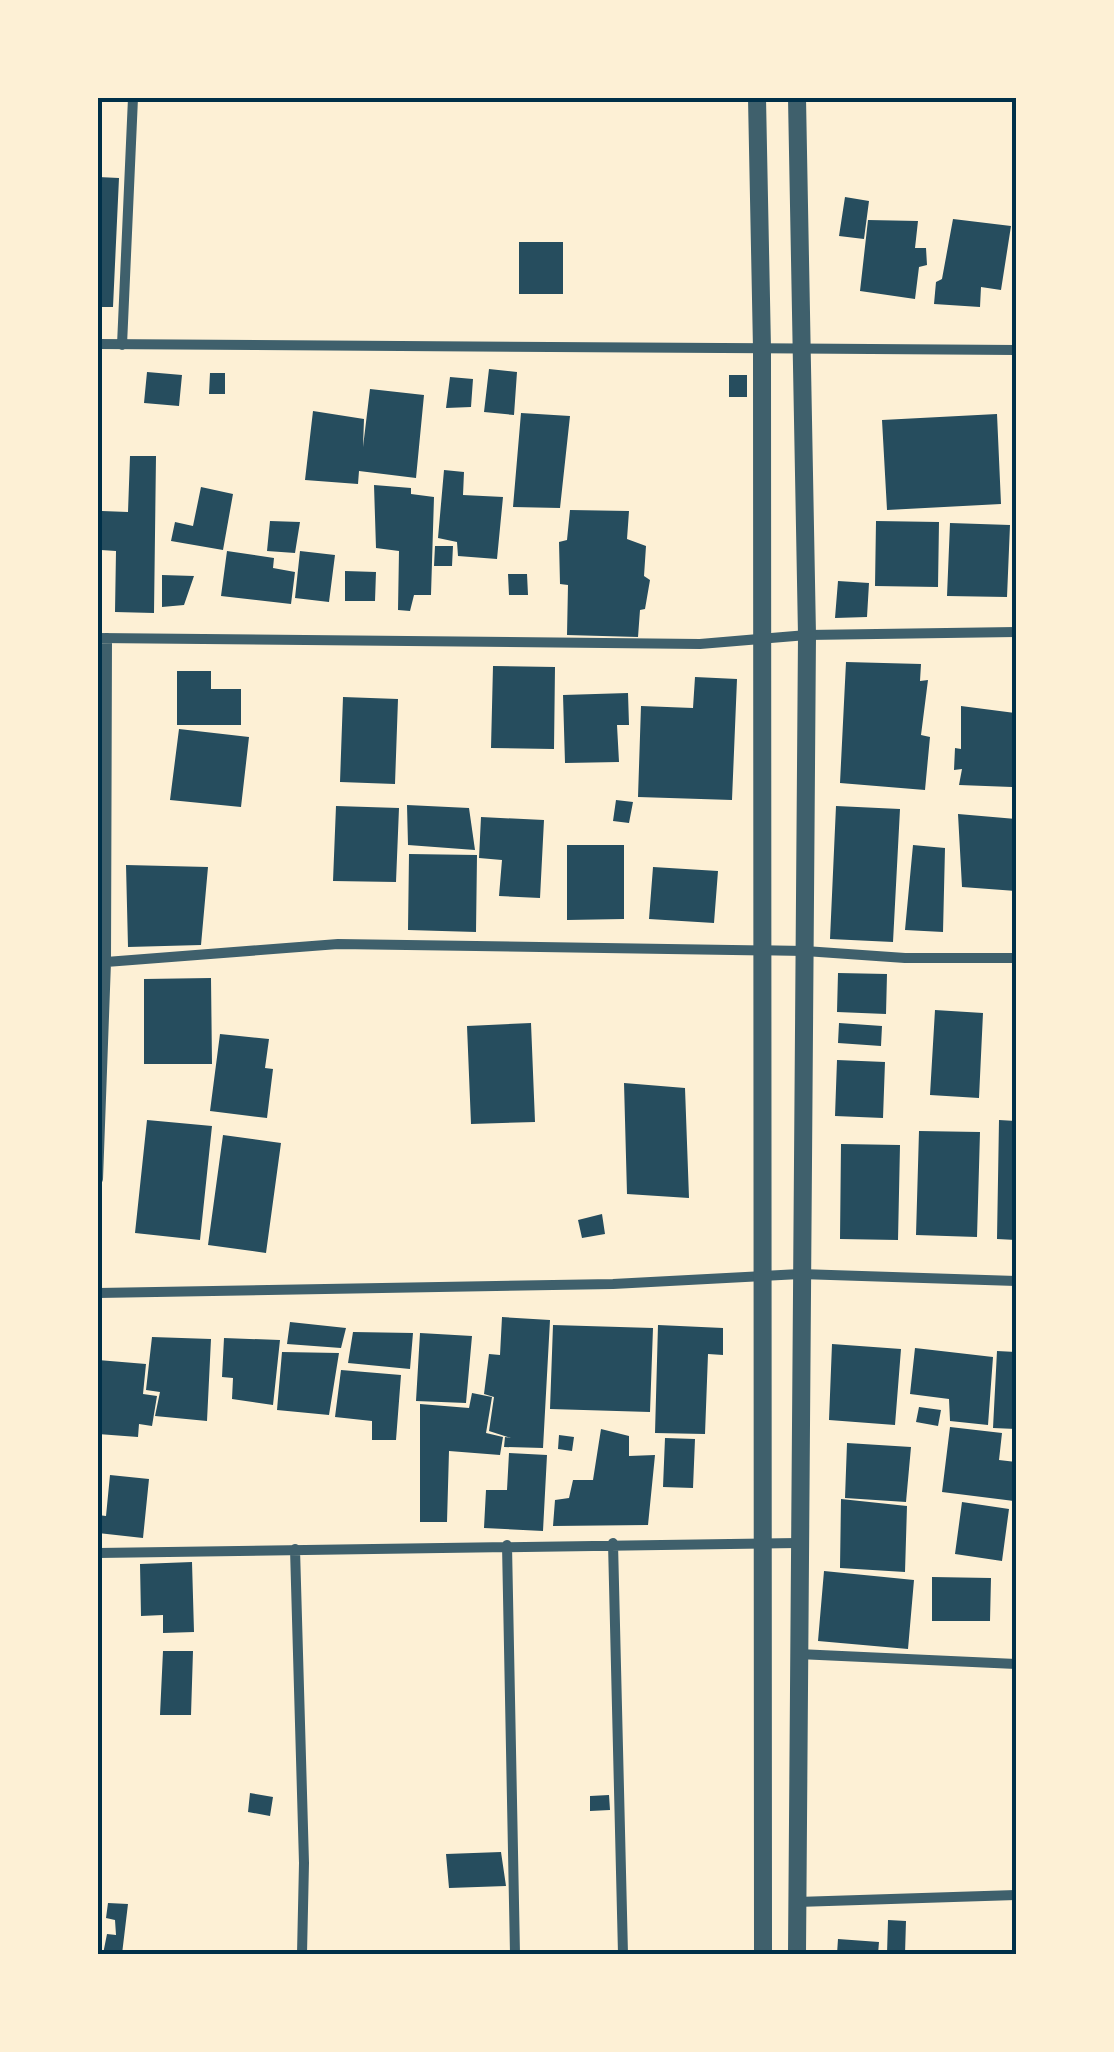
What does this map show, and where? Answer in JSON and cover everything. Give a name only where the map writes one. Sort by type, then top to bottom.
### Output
[{"type":"street","points":[[122,345],[133,98]]},
{"type":"street","points":[[756,98],[762,349],[763,1954]]},
{"type":"street","points":[[797,98],[807,636],[797,1954]]},
{"type":"street","points":[[98,344],[1016,350]]},
{"type":"street","points":[[98,1179],[106,962],[102,638],[700,644],[807,636],[1016,632]]},
{"type":"street","points":[[106,962],[338,944],[1016,958]]},
{"type":"street","points":[[98,1293],[612,1284],[800,1274],[1016,1281]]},
{"type":"street","points":[[613,1543],[623,1954]]},
{"type":"street","points":[[98,1553],[798,1543]]},
{"type":"street","points":[[507,1545],[515,1954]]},
{"type":"street","points":[[296,1549],[304,1844],[302,1954]]},
{"type":"street","points":[[798,1654],[1016,1664]]},
{"type":"street","points":[[797,1902],[1016,1895]]},
{"type":"building","points":[[98,177],[119,178],[113,307],[98,307]]},
{"type":"building","points":[[845,197],[869,201],[864,239],[839,236]]},
{"type":"building","points":[[953,219],[1011,226],[1001,290],[981,287],[980,307],[934,304]]},
{"type":"building","points":[[868,220],[918,221],[915,248],[926,248],[927,265],[919,267],[915,299],[860,291]]},
{"type":"building","points":[[519,242],[563,242],[563,294],[519,294]]},
{"type":"building","points":[[489,369],[517,372],[514,415],[484,412]]},
{"type":"building","points":[[147,372],[182,375],[179,406],[144,403]]},
{"type":"building","points":[[210,373],[225,373],[225,394],[209,394]]},
{"type":"building","points":[[729,375],[747,375],[747,397],[729,397]]},
{"type":"building","points":[[450,377],[473,379],[471,407],[446,408]]},
{"type":"building","points":[[370,389],[424,395],[416,478],[359,471],[358,484],[305,480],[313,411],[364,419],[363,447]]},
{"type":"building","points":[[521,413],[570,416],[560,508],[513,507]]},
{"type":"building","points":[[997,414],[1001,504],[887,510],[882,420]]},
{"type":"building","points":[[130,456],[156,456],[154,613],[115,612],[116,551],[101,550],[102,511],[128,512]]},
{"type":"building","points":[[444,470],[464,472],[463,495],[503,497],[497,559],[458,556],[457,542],[438,538]]},
{"type":"building","points":[[374,485],[411,488],[411,494],[434,497],[431,595],[414,595],[410,611],[398,610],[399,551],[376,548]]},
{"type":"building","points":[[201,487],[233,494],[223,550],[171,541],[175,522],[193,526]]},
{"type":"building","points":[[570,510],[629,511],[627,539],[646,546],[644,576],[650,580],[645,609],[640,610],[638,637],[567,635],[568,585],[560,584],[559,542],[567,540]]},
{"type":"building","points":[[270,521],[300,522],[295,553],[267,551]]},
{"type":"building","points":[[876,521],[939,522],[938,587],[875,586]]},
{"type":"building","points":[[950,523],[1010,525],[1007,597],[947,596]]},
{"type":"building","points":[[435,546],[453,546],[452,566],[434,566]]},
{"type":"building","points":[[227,551],[274,558],[273,568],[295,572],[291,604],[221,596]]},
{"type":"building","points":[[300,551],[335,555],[329,602],[295,598]]},
{"type":"building","points":[[345,571],[376,572],[375,601],[345,601]]},
{"type":"building","points":[[508,574],[527,574],[528,595],[509,595]]},
{"type":"building","points":[[162,575],[194,576],[184,605],[162,607]]},
{"type":"building","points":[[838,581],[869,583],[867,617],[835,618]]},
{"type":"building","points":[[846,662],[921,664],[920,681],[928,680],[921,735],[930,737],[925,790],[840,783]]},
{"type":"building","points":[[493,666],[555,667],[554,749],[491,748]]},
{"type":"building","points":[[177,671],[211,671],[211,689],[241,689],[241,725],[177,725]]},
{"type":"building","points":[[695,677],[737,679],[732,800],[638,797],[641,706],[693,708]]},
{"type":"building","points":[[628,693],[629,725],[617,725],[619,762],[565,763],[563,695]]},
{"type":"building","points":[[343,697],[398,699],[395,784],[340,782]]},
{"type":"building","points":[[961,706],[1015,713],[1012,787],[959,785],[962,769],[954,770],[955,748],[961,749]]},
{"type":"building","points":[[179,729],[249,737],[241,807],[170,800]]},
{"type":"building","points":[[616,800],[633,802],[629,823],[613,821]]},
{"type":"building","points":[[407,805],[469,808],[475,850],[408,845]]},
{"type":"building","points":[[336,806],[399,808],[396,882],[333,881]]},
{"type":"building","points":[[836,806],[900,809],[893,942],[830,939]]},
{"type":"building","points":[[958,814],[1016,819],[1016,891],[962,887]]},
{"type":"building","points":[[481,817],[544,820],[540,898],[499,896],[502,860],[479,858]]},
{"type":"building","points":[[567,845],[624,845],[624,919],[567,920]]},
{"type":"building","points":[[913,845],[945,848],[943,932],[905,930]]},
{"type":"building","points":[[409,854],[477,855],[476,932],[408,930]]},
{"type":"building","points":[[126,865],[208,867],[201,945],[128,947]]},
{"type":"building","points":[[653,867],[718,871],[714,923],[649,919]]},
{"type":"building","points":[[838,973],[887,974],[886,1014],[837,1012]]},
{"type":"building","points":[[211,978],[212,1064],[144,1064],[144,979]]},
{"type":"building","points":[[935,1010],[983,1013],[979,1098],[930,1095]]},
{"type":"building","points":[[531,1023],[535,1122],[471,1124],[467,1026]]},
{"type":"building","points":[[839,1023],[882,1026],[881,1046],[838,1043]]},
{"type":"building","points":[[220,1034],[269,1039],[265,1068],[273,1069],[267,1118],[210,1111]]},
{"type":"building","points":[[837,1060],[885,1062],[883,1118],[835,1116]]},
{"type":"building","points":[[624,1083],[685,1088],[689,1198],[627,1194]]},
{"type":"building","points":[[147,1120],[212,1126],[200,1240],[135,1233]]},
{"type":"building","points":[[999,1120],[1016,1121],[1016,1240],[997,1239]]},
{"type":"building","points":[[919,1131],[980,1132],[977,1237],[916,1235]]},
{"type":"building","points":[[223,1135],[281,1143],[266,1253],[208,1245]]},
{"type":"building","points":[[841,1144],[900,1145],[898,1240],[840,1239]]},
{"type":"building","points":[[602,1214],[605,1234],[582,1238],[578,1220]]},
{"type":"building","points":[[502,1317],[550,1320],[543,1448],[504,1447],[505,1437],[511,1438],[489,1431],[494,1397],[484,1394],[489,1354],[500,1355]]},
{"type":"building","points":[[290,1322],[346,1328],[341,1348],[287,1344]]},
{"type":"building","points":[[553,1325],[653,1328],[650,1412],[550,1409]]},
{"type":"building","points":[[658,1325],[723,1328],[723,1355],[708,1354],[705,1434],[655,1433]]},
{"type":"building","points":[[353,1332],[413,1333],[410,1369],[348,1363]]},
{"type":"building","points":[[420,1333],[472,1336],[466,1403],[416,1401]]},
{"type":"building","points":[[152,1337],[211,1339],[207,1421],[155,1416],[160,1392],[146,1390]]},
{"type":"building","points":[[224,1338],[280,1340],[273,1405],[232,1399],[233,1378],[222,1377]]},
{"type":"building","points":[[832,1344],[901,1349],[895,1425],[829,1420]]},
{"type":"building","points":[[915,1348],[993,1357],[988,1425],[950,1421],[949,1399],[910,1394]]},
{"type":"building","points":[[997,1351],[1016,1352],[1016,1429],[993,1428]]},
{"type":"building","points":[[282,1352],[339,1353],[329,1415],[277,1410]]},
{"type":"building","points":[[98,1360],[146,1364],[143,1394],[157,1396],[152,1426],[139,1424],[138,1437],[98,1434]]},
{"type":"building","points":[[341,1370],[401,1375],[396,1440],[372,1440],[372,1421],[335,1417]]},
{"type":"building","points":[[472,1393],[492,1397],[486,1433],[503,1437],[500,1455],[449,1451],[447,1522],[420,1522],[420,1404],[469,1408]]},
{"type":"building","points":[[919,1407],[941,1410],[938,1426],[916,1422]]},
{"type":"building","points":[[950,1427],[1002,1433],[999,1460],[1016,1462],[1014,1501],[942,1492]]},
{"type":"building","points":[[601,1429],[629,1436],[629,1456],[655,1455],[648,1525],[553,1526],[555,1500],[569,1498],[573,1480],[593,1480]]},
{"type":"building","points":[[559,1435],[574,1437],[572,1451],[558,1449]]},
{"type":"building","points":[[665,1438],[695,1439],[693,1488],[663,1487]]},
{"type":"building","points":[[847,1443],[911,1447],[906,1502],[845,1498]]},
{"type":"building","points":[[509,1453],[547,1455],[543,1531],[484,1528],[486,1490],[507,1490]]},
{"type":"building","points":[[110,1475],[149,1479],[143,1538],[98,1533],[98,1515],[106,1516]]},
{"type":"building","points":[[841,1499],[907,1506],[905,1572],[840,1568]]},
{"type":"building","points":[[962,1502],[1009,1509],[1002,1561],[955,1554]]},
{"type":"building","points":[[192,1562],[194,1632],[163,1633],[163,1615],[141,1616],[140,1564]]},
{"type":"building","points":[[824,1571],[914,1580],[908,1649],[818,1641]]},
{"type":"building","points":[[932,1577],[991,1578],[990,1621],[932,1621]]},
{"type":"building","points":[[163,1651],[193,1651],[191,1715],[160,1715]]},
{"type":"building","points":[[250,1793],[273,1797],[270,1816],[248,1812]]},
{"type":"building","points":[[609,1795],[610,1810],[590,1811],[590,1796]]},
{"type":"building","points":[[501,1852],[506,1886],[449,1888],[446,1854]]},
{"type":"building","points":[[108,1903],[128,1904],[122,1954],[103,1954],[107,1934],[116,1935],[115,1920],[106,1918]]},
{"type":"building","points":[[888,1920],[906,1921],[905,1954],[887,1954]]},
{"type":"building","points":[[838,1939],[879,1942],[878,1954],[837,1954]]}]
